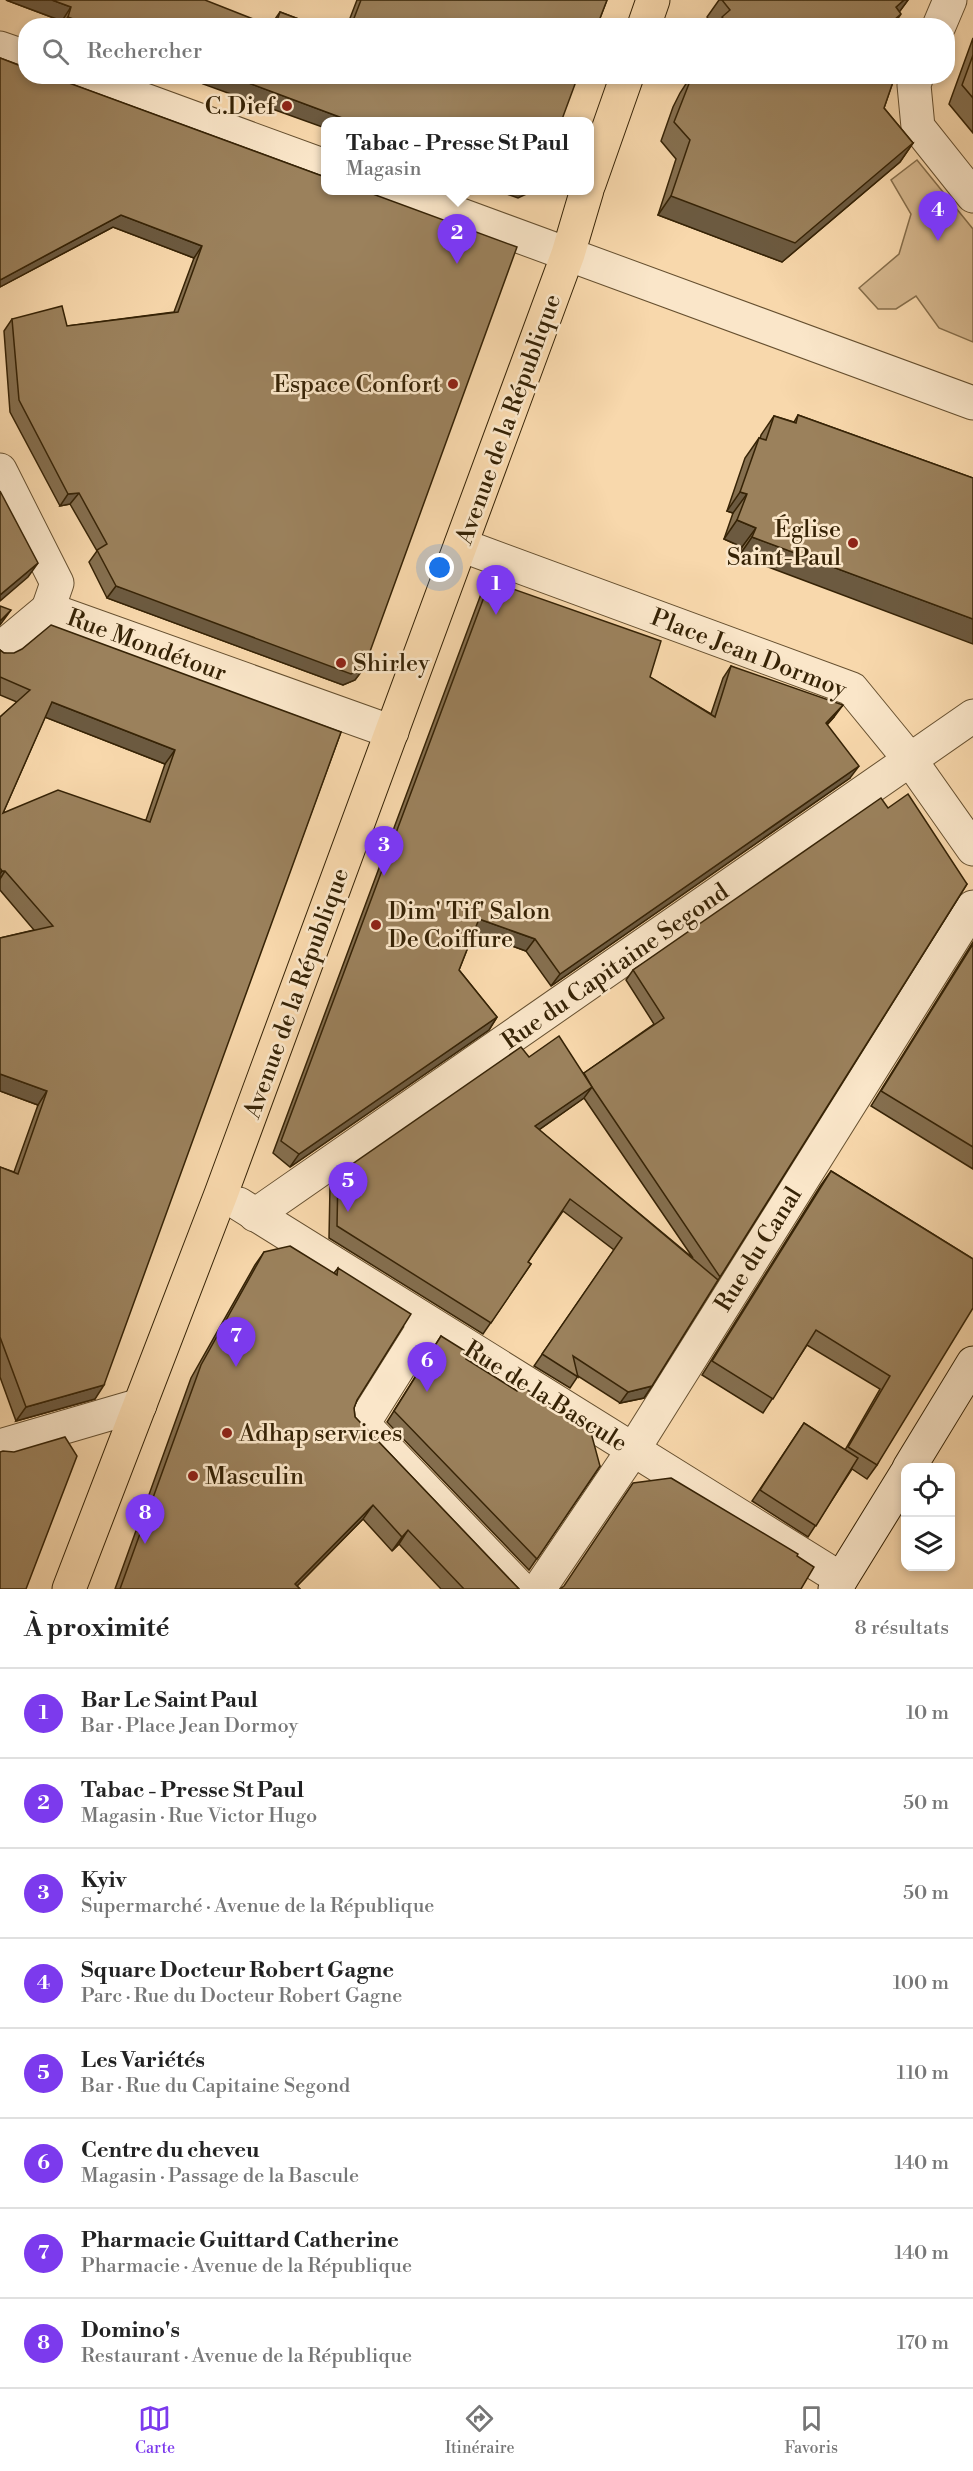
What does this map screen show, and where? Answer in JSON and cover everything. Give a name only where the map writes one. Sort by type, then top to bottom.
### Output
[{"type":"main road","points":[[647,18],[653,0]]},
{"type":"main road","points":[[594,170],[624,84]]},
{"type":"main road","name":"Avenue de la République","points":[[69,1589],[221,1194],[568,254],[586,195]]},
{"type":"street","points":[[942,18],[950,0]]},
{"type":"street","points":[[0,48],[18,54]]},
{"type":"street","points":[[101,84],[321,165]]},
{"type":"street","points":[[914,84],[918,127],[973,196]]},
{"type":"street","points":[[407,195],[973,404]]},
{"type":"street","name":"Rue Mondétour","points":[[0,470],[57,583],[48,609],[392,732]]},
{"type":"street","name":"Place Jean Dormoy","points":[[461,545],[852,689],[911,761],[973,849]]},
{"type":"street","points":[[0,649],[48,609]]},
{"type":"street","name":"Rue du Capitaine Segond","points":[[255,1215],[973,717]]},
{"type":"street","name":"Rue du Canal","points":[[539,1589],[633,1450],[973,907]]},
{"type":"street","name":"Rue de la Bascule","points":[[221,1194],[633,1450],[838,1584]]},
{"type":"street","points":[[427,1322],[363,1424],[521,1589]]},
{"type":"street","points":[[911,1463],[973,1363]]},
{"type":"street","points":[[0,1446],[140,1405]]},
{"type":"street","points":[[838,1584],[901,1482]]},
{"type":"shaded area","points":[[917,160],[973,229],[973,342],[939,328],[916,296],[896,309],[878,309],[859,288],[899,254],[911,214],[891,180]]},
{"type":"building","points":[[52,0],[205,0],[251,18],[71,18],[68,17],[71,7]]},
{"type":"building","points":[[361,0],[607,0],[600,18],[354,18]]},
{"type":"building","points":[[722,0],[904,0],[896,7],[901,14],[896,18],[723,18],[730,10]]},
{"type":"building","points":[[280,12],[296,18],[278,18]]},
{"type":"building","points":[[973,55],[973,98],[962,85]]},
{"type":"building","points":[[0,58],[18,65],[18,84],[72,84],[321,176],[321,195],[376,195],[517,247],[364,668],[351,674],[116,586],[97,550],[107,544],[79,493],[68,494],[19,400],[12,319],[62,306],[67,326],[178,312],[202,246],[121,215],[0,280]]},
{"type":"building","points":[[251,84],[575,84],[563,117],[340,117]]},
{"type":"building","points":[[689,84],[892,84],[884,108],[913,143],[795,243],[671,196],[690,140],[674,122]]},
{"type":"building","name":"Église Saint-Paul","points":[[798,415],[973,478],[973,619],[752,537],[756,528],[737,520],[747,494],[740,492],[759,438],[766,440],[774,416],[796,423]]},
{"type":"building","points":[[0,491],[38,563],[0,595]]},
{"type":"building","points":[[490,581],[661,641],[650,677],[715,717],[731,666],[843,705],[826,723],[859,766],[560,974],[535,939],[479,919],[459,970],[497,1017],[299,1154],[281,1141]]},
{"type":"building","points":[[0,606],[11,610],[0,621]]},
{"type":"building","points":[[51,625],[341,732],[104,1385],[26,1407],[0,1337],[0,1167],[18,1174],[47,1091],[0,1074],[0,938],[53,926],[0,868],[0,717],[30,690],[0,677],[0,650],[4,653],[14,653]],"holes":[[[52,702],[175,750],[150,822],[58,790],[3,813]]]},
{"type":"building","points":[[908,794],[967,884],[720,1277],[584,1073],[664,1018],[633,970],[881,798],[888,808]]},
{"type":"building","points":[[973,944],[973,1147],[881,1091]]},
{"type":"building","points":[[559,1036],[592,1087],[535,1126],[718,1280],[652,1386],[628,1392],[573,1356],[578,1377],[542,1354],[622,1238],[570,1199],[528,1262],[531,1264],[491,1323],[337,1226],[338,1174],[521,1047],[529,1057]]},
{"type":"building","points":[[831,1171],[973,1259],[973,1308],[877,1465],[848,1447],[890,1376],[816,1330],[773,1399],[712,1361]]},
{"type":"building","points":[[290,1246],[337,1275],[338,1268],[411,1314],[357,1400],[354,1408],[355,1417],[519,1589],[464,1589],[408,1530],[402,1537],[373,1505],[295,1584],[300,1589],[120,1589],[201,1365],[264,1252]]},
{"type":"building","points":[[441,1336],[470,1354],[466,1359],[517,1391],[521,1386],[590,1429],[600,1466],[537,1559],[394,1411]]},
{"type":"building","points":[[804,1423],[858,1458],[816,1526],[760,1490]]},
{"type":"building","points":[[65,1437],[77,1456],[26,1589],[0,1589],[0,1452],[14,1452]]},
{"type":"building","points":[[671,1478],[798,1554],[797,1556],[814,1567],[801,1589],[560,1589],[633,1483]]},
{"type":"place","name":"C.Dief","points":[[287,106]]},
{"type":"place","name":"Square Docteur Robert Gagne","points":[[938,241]]},
{"type":"place","name":"Tabac - Presse St Paul","points":[[457,264]]},
{"type":"place","name":"Espace Confort","points":[[453,384]]},
{"type":"place","name":"Église Saint-Paul","points":[[853,543]]},
{"type":"place","name":"Bar Le Saint Paul","points":[[496,615]]},
{"type":"place","name":"Shirley","points":[[341,663]]},
{"type":"place","name":"Kyiv","points":[[384,876]]},
{"type":"place","name":"Dim' Tif' Salon De Coiffure","points":[[376,925]]},
{"type":"place","name":"Les Variétés","points":[[348,1212]]},
{"type":"place","name":"Pharmacie Guittard Catherine","points":[[236,1367]]},
{"type":"place","name":"Centre du cheveu","points":[[427,1392]]},
{"type":"place","name":"Adhap services","points":[[227,1433]]},
{"type":"place","name":"Masculin","points":[[193,1476]]},
{"type":"place","name":"Domino's","points":[[145,1544]]}]
